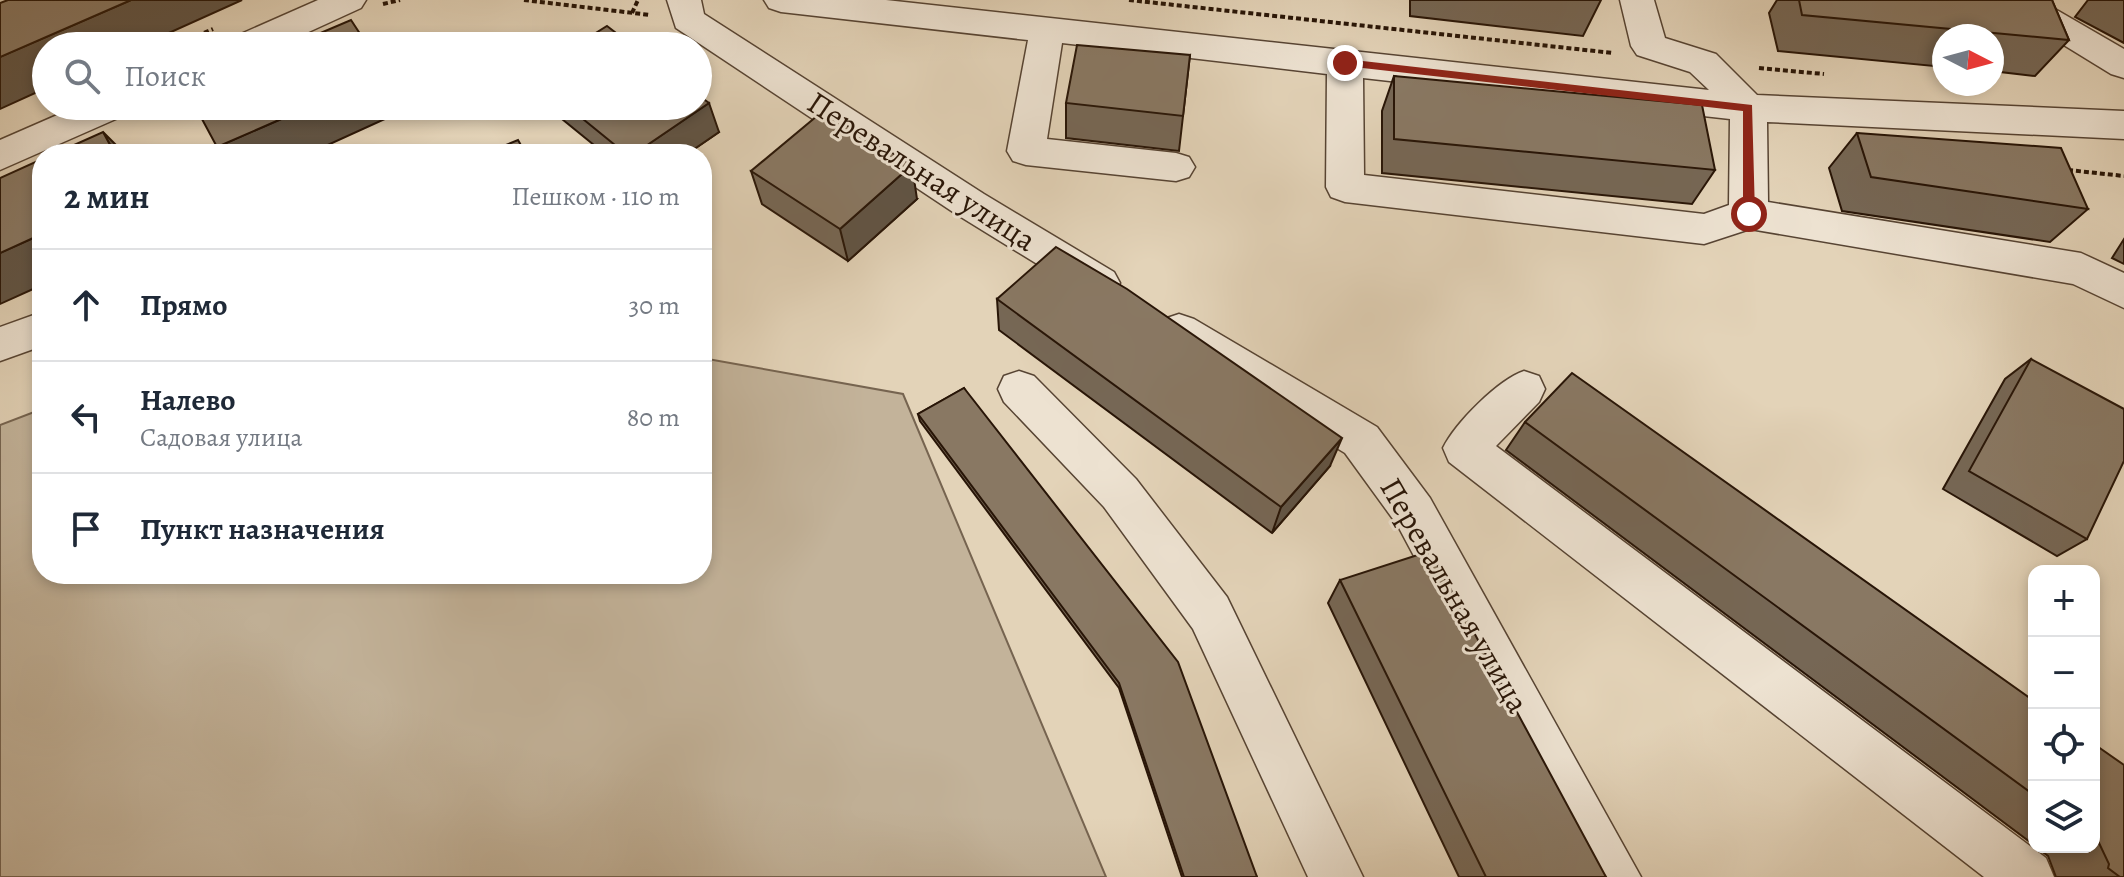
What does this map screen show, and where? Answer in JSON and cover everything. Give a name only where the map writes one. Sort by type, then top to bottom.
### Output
[{"type":"street","points":[[277,32],[349,0]]},
{"type":"street","name":"Перевальная улица","points":[[684,0],[688,20],[706,32]]},
{"type":"street","points":[[781,0],[1748,108],[2124,125]]},
{"type":"street","points":[[1637,0],[1649,46],[1703,63],[1748,108],[1749,214]]},
{"type":"street","points":[[2034,11],[2124,65]]},
{"type":"street","points":[[1047,29],[1026,151],[1176,167]]},
{"type":"street","name":"Перевальная улица","points":[[712,36],[970,204],[1361,440],[1414,512],[1614,877]]},
{"type":"street","points":[[1345,63],[1345,187],[1704,229],[1749,214],[2081,269],[2124,292]]},
{"type":"street","points":[[0,156],[81,120]]},
{"type":"street","points":[[0,344],[32,333]]},
{"type":"street","points":[[1019,389],[1120,493],[1210,613],[1336,877]]},
{"type":"street","points":[[1524,389],[1465,448],[2027,877]]},
{"type":"path","points":[[632,13],[638,0]]},
{"type":"shaded area","points":[[712,360],[903,394],[1106,877],[0,877],[0,425],[32,413],[32,584],[712,584]]},
{"type":"building","points":[[8,0],[131,0],[57,32],[32,32],[32,43],[0,57],[0,3]]},
{"type":"building","points":[[1799,0],[2052,0],[2069,40],[2004,34],[2004,24],[1932,24],[1932,27],[1802,15]]},
{"type":"building","points":[[351,20],[359,32],[323,32]]},
{"type":"building","points":[[607,26],[615,32],[597,32]]},
{"type":"building","points":[[1077,45],[1190,55],[1183,116],[1066,103]]},
{"type":"building","points":[[1394,76],[1702,105],[1715,170],[1394,139]]},
{"type":"building","points":[[823,111],[912,165],[840,229],[751,171]]},
{"type":"building","points":[[203,120],[279,120],[224,144],[215,144]]},
{"type":"building","points":[[584,120],[684,120],[649,144],[614,144]]},
{"type":"building","points":[[103,132],[110,144],[76,144]]},
{"type":"building","points":[[1857,133],[2061,148],[2088,209],[1871,177]]},
{"type":"building","points":[[32,164],[32,239],[0,253],[0,178]]},
{"type":"building","points":[[1056,247],[1127,289],[1342,438],[1281,507],[997,299]]},
{"type":"building","points":[[2031,359],[2124,409],[2124,461],[2087,539],[1969,471]]},
{"type":"building","points":[[1572,373],[2028,697],[2028,791],[1525,422]]},
{"type":"building","points":[[964,388],[1178,662],[1257,877],[1184,877],[1119,683],[918,414]]},
{"type":"building","points":[[1430,551],[1606,877],[1486,877],[1340,580]]},
{"type":"building","points":[[2100,748],[2124,765],[2124,877],[2108,868],[2100,845]]},
{"type":"route","points":[[1345,63],[1748,108],[1749,214]]}]
